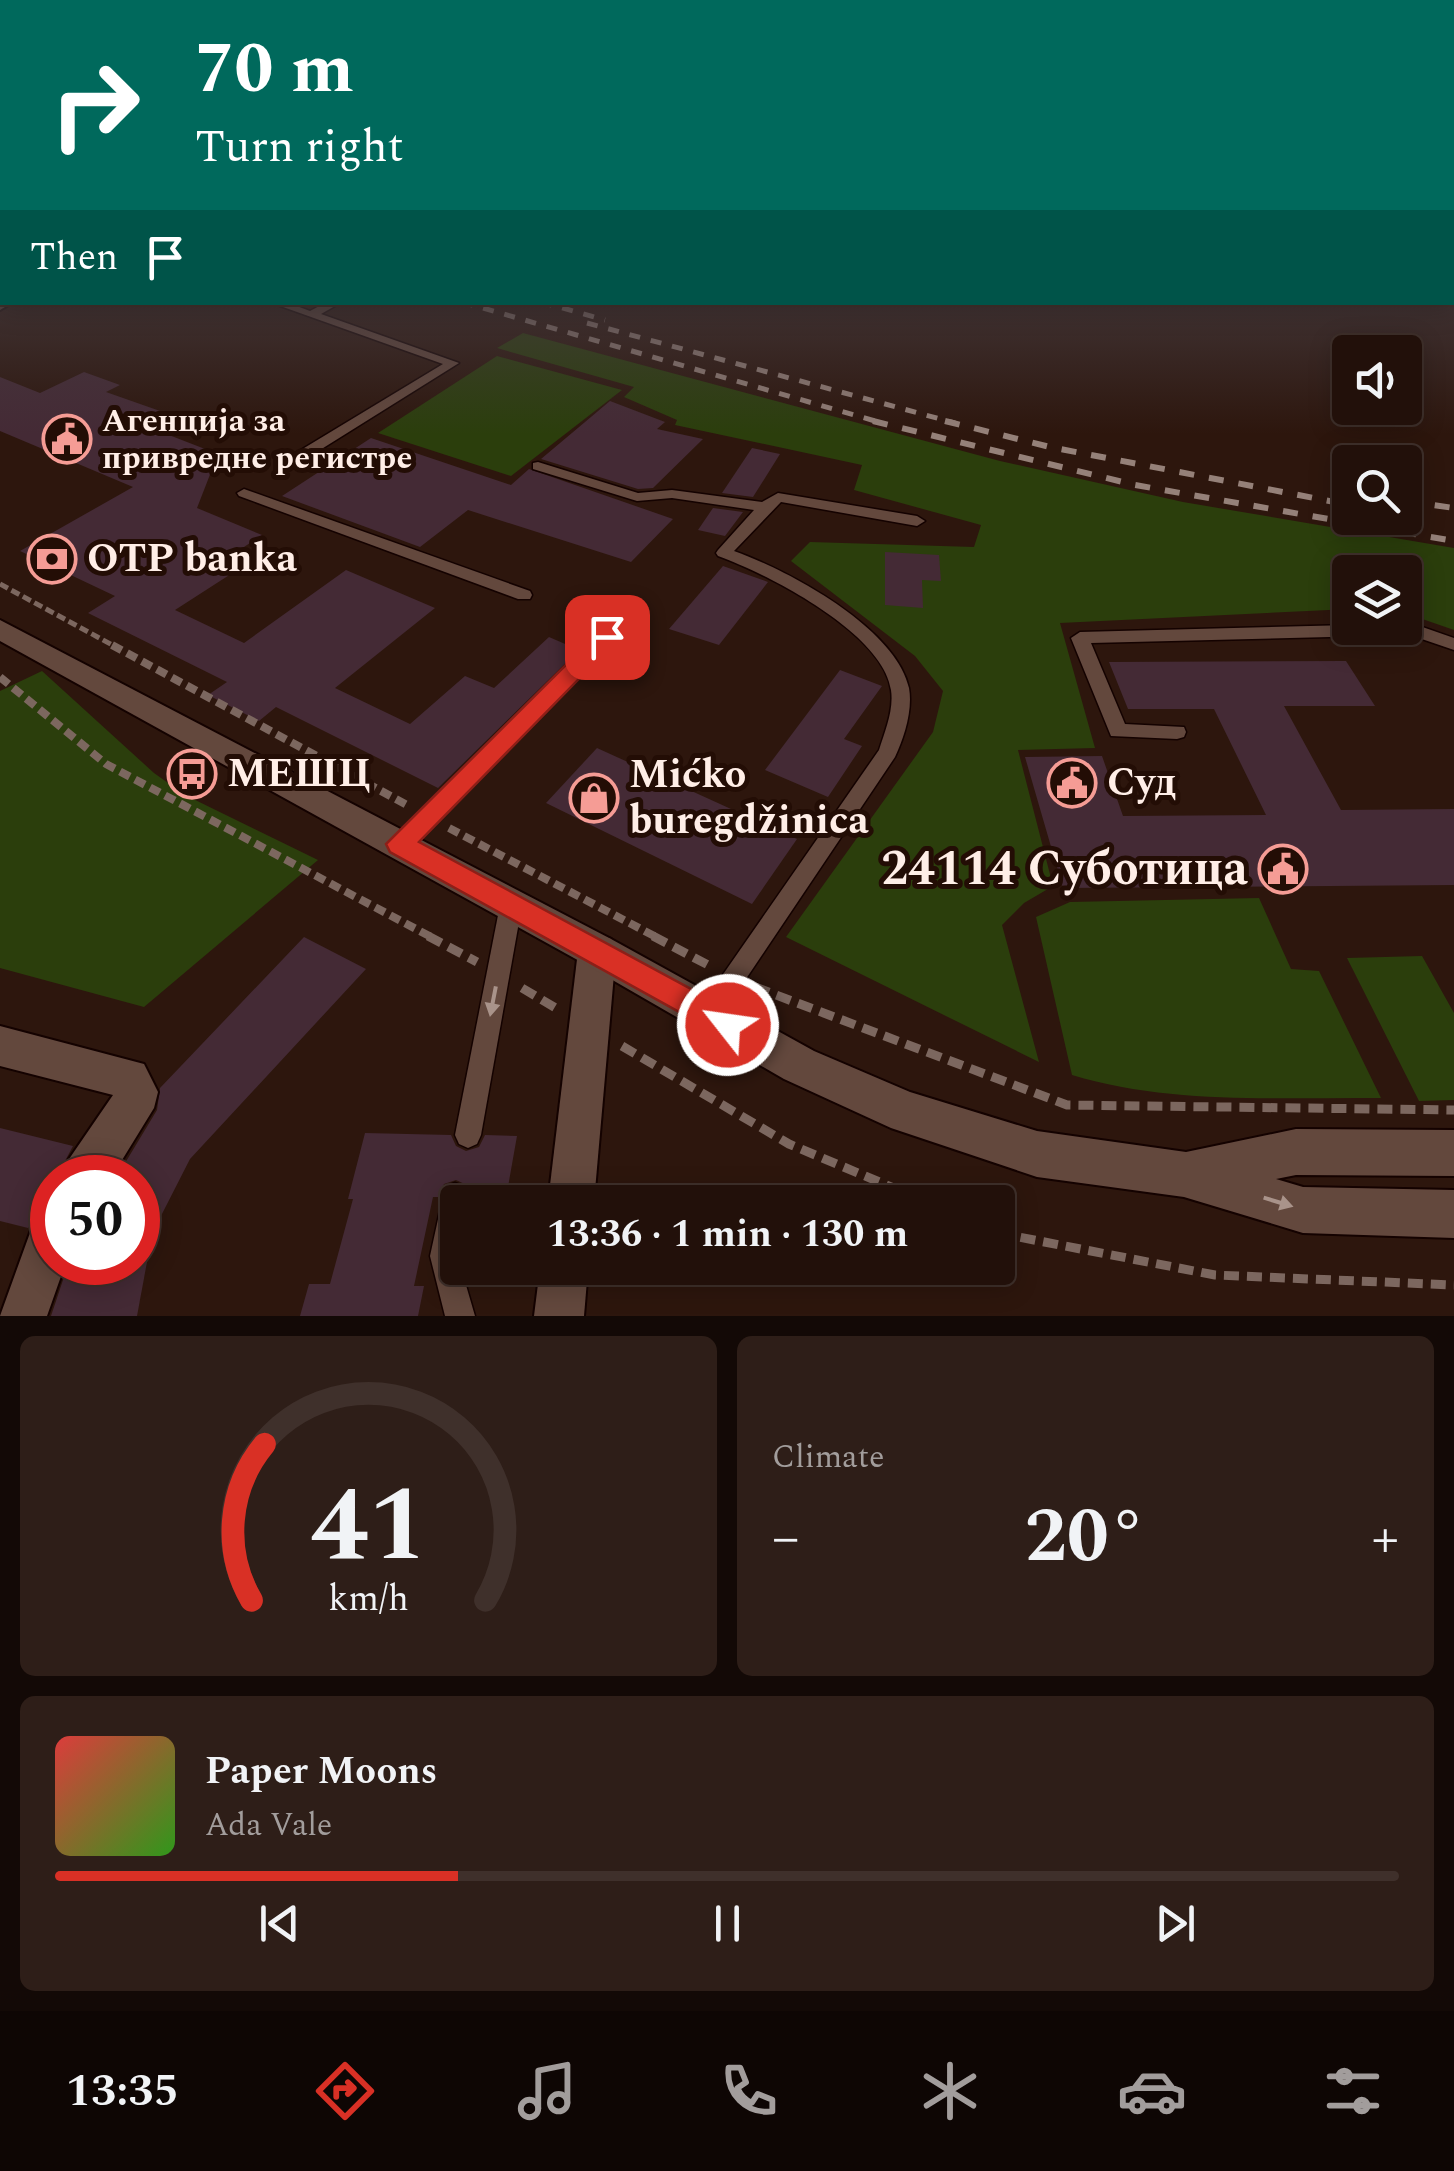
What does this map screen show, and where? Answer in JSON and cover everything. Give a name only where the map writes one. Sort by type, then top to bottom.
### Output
[{"type":"main road","points":[[0,629],[596,951],[721,996],[799,1065],[907,1113],[1037,1154],[1184,1174],[1303,1210],[1454,1214]]},
{"type":"main road","points":[[573,1185],[596,951]]},
{"type":"main road","points":[[0,1046],[129,1079],[136,1092],[132,1108],[99,1155]]},
{"type":"main road","points":[[1184,1174],[1296,1152],[1454,1153]]},
{"type":"main road","points":[[22,1316],[34,1285]]},
{"type":"main road","points":[[559,1316],[562,1285]]},
{"type":"lane","points":[[291,462],[453,363],[300,311]]},
{"type":"lane","points":[[310,315],[317,311]]},
{"type":"lane","points":[[538,466],[636,497],[672,494],[765,507]]},
{"type":"lane","points":[[244,494],[524,596]]},
{"type":"lane","points":[[721,996],[888,752],[900,711],[898,684],[890,669],[834,610],[795,583],[724,552],[778,497],[917,521]]},
{"type":"lane","points":[[1177,732],[1118,731],[1080,638],[1412,628],[1454,644]]},
{"type":"lane","points":[[400,844],[607,637]]},
{"type":"lane","points":[[468,1135],[511,905]]},
{"type":"lane","points":[[452,1285],[460,1316]]},
{"type":"path","points":[[0,584],[428,816],[721,996],[1067,1105],[1454,1110]]},
{"type":"path","points":[[0,677],[106,764],[499,974],[789,1144],[887,1185]]},
{"type":"path","points":[[1015,1235],[1215,1274],[1454,1285]]},
{"type":"green space","points":[[523,333],[1000,461],[1183,502],[1332,527],[1332,535],[1377,535],[1454,548],[1454,630],[1422,619],[1422,555],[1332,555],[1332,610],[1060,623],[1095,748],[1018,750],[1053,886],[1024,903],[1002,925],[1039,1062],[786,937],[933,732],[943,691],[915,656],[791,561],[810,542],[974,547],[981,525],[854,490],[862,465],[675,425],[677,420],[624,397],[634,387],[497,348]]},
{"type":"green space","points":[[497,356],[622,390],[511,476],[378,433]]},
{"type":"green space","points":[[42,671],[154,773],[185,795],[318,860],[144,1007],[0,968],[0,691]]},
{"type":"green space","points":[[1259,898],[1291,969],[1319,971],[1381,1098],[1186,1095],[1109,1085],[1072,1075],[1036,917],[1070,902]]},
{"type":"green space","points":[[1422,956],[1454,1013],[1454,1100],[1419,1101],[1347,958]]},
{"type":"building","points":[[84,372],[120,385],[106,392],[180,418],[156,430],[218,454],[197,508],[262,535],[217,565],[234,572],[175,610],[244,643],[346,570],[435,608],[335,688],[410,724],[465,676],[494,688],[549,637],[579,650],[438,788],[276,707],[259,721],[208,695],[227,682],[88,613],[115,596],[20,551],[133,487],[0,431],[0,377],[40,393]]},
{"type":"building","points":[[610,401],[665,422],[657,429],[703,439],[653,488],[638,489],[541,459]]},
{"type":"building","points":[[371,438],[511,485],[529,469],[673,519],[631,562],[468,510],[420,547],[282,496]]},
{"type":"building","points":[[752,448],[780,454],[753,497],[722,493]]},
{"type":"building","points":[[713,508],[743,512],[725,536],[698,530]]},
{"type":"building","points":[[885,552],[939,555],[941,581],[922,580],[923,608],[885,605]]},
{"type":"building","points":[[723,566],[768,582],[719,645],[669,629]]},
{"type":"building","name":"Суд","points":[[1346,661],[1375,706],[1284,706],[1341,810],[1454,809],[1454,885],[1063,888],[1025,757],[1102,756],[1123,816],[1266,815],[1214,709],[1128,709],[1109,662]]},
{"type":"building","points":[[840,670],[882,686],[844,739],[862,746],[828,797],[765,770]]},
{"type":"building","points":[[597,748],[797,839],[752,904],[546,803]]},
{"type":"building","points":[[304,937],[366,969],[190,1159],[160,1218],[160,1155],[130,1155],[157,1110],[160,1088]]},
{"type":"building","points":[[0,1128],[73,1146],[68,1155],[30,1155],[28,1228],[0,1221]]},
{"type":"building","points":[[365,1133],[451,1135],[456,1146],[466,1151],[479,1147],[485,1135],[517,1136],[508,1185],[467,1185],[456,1180],[440,1185],[439,1197],[433,1197],[414,1286],[424,1286],[418,1316],[300,1316],[309,1284],[330,1284],[353,1199],[348,1199]]},
{"type":"building","points":[[61,1285],[143,1285],[137,1316],[51,1316]]},
{"type":"railway","points":[[495,311],[882,423]]},
{"type":"railway","points":[[574,311],[605,320]]},
{"type":"railway","points":[[587,323],[955,423]]},
{"type":"railway","points":[[873,421],[1135,485],[1454,541]]},
{"type":"railway","points":[[945,421],[1050,447],[1332,502]]},
{"type":"railway","points":[[1422,503],[1454,508]]},
{"type":"place","name":"Агенција за привредне регистре","points":[[67,439]]},
{"type":"place","name":"OTP banka","points":[[52,559]]},
{"type":"place","name":"МЕШЦ","points":[[192,774]]},
{"type":"place","name":"Суд","points":[[1072,783]]},
{"type":"place","name":"Mićko buregdžinica","points":[[594,798]]},
{"type":"place","name":"24114 Суботица","points":[[1283,869]]},
{"type":"route","points":[[607,637],[400,844],[728,1025]]}]
